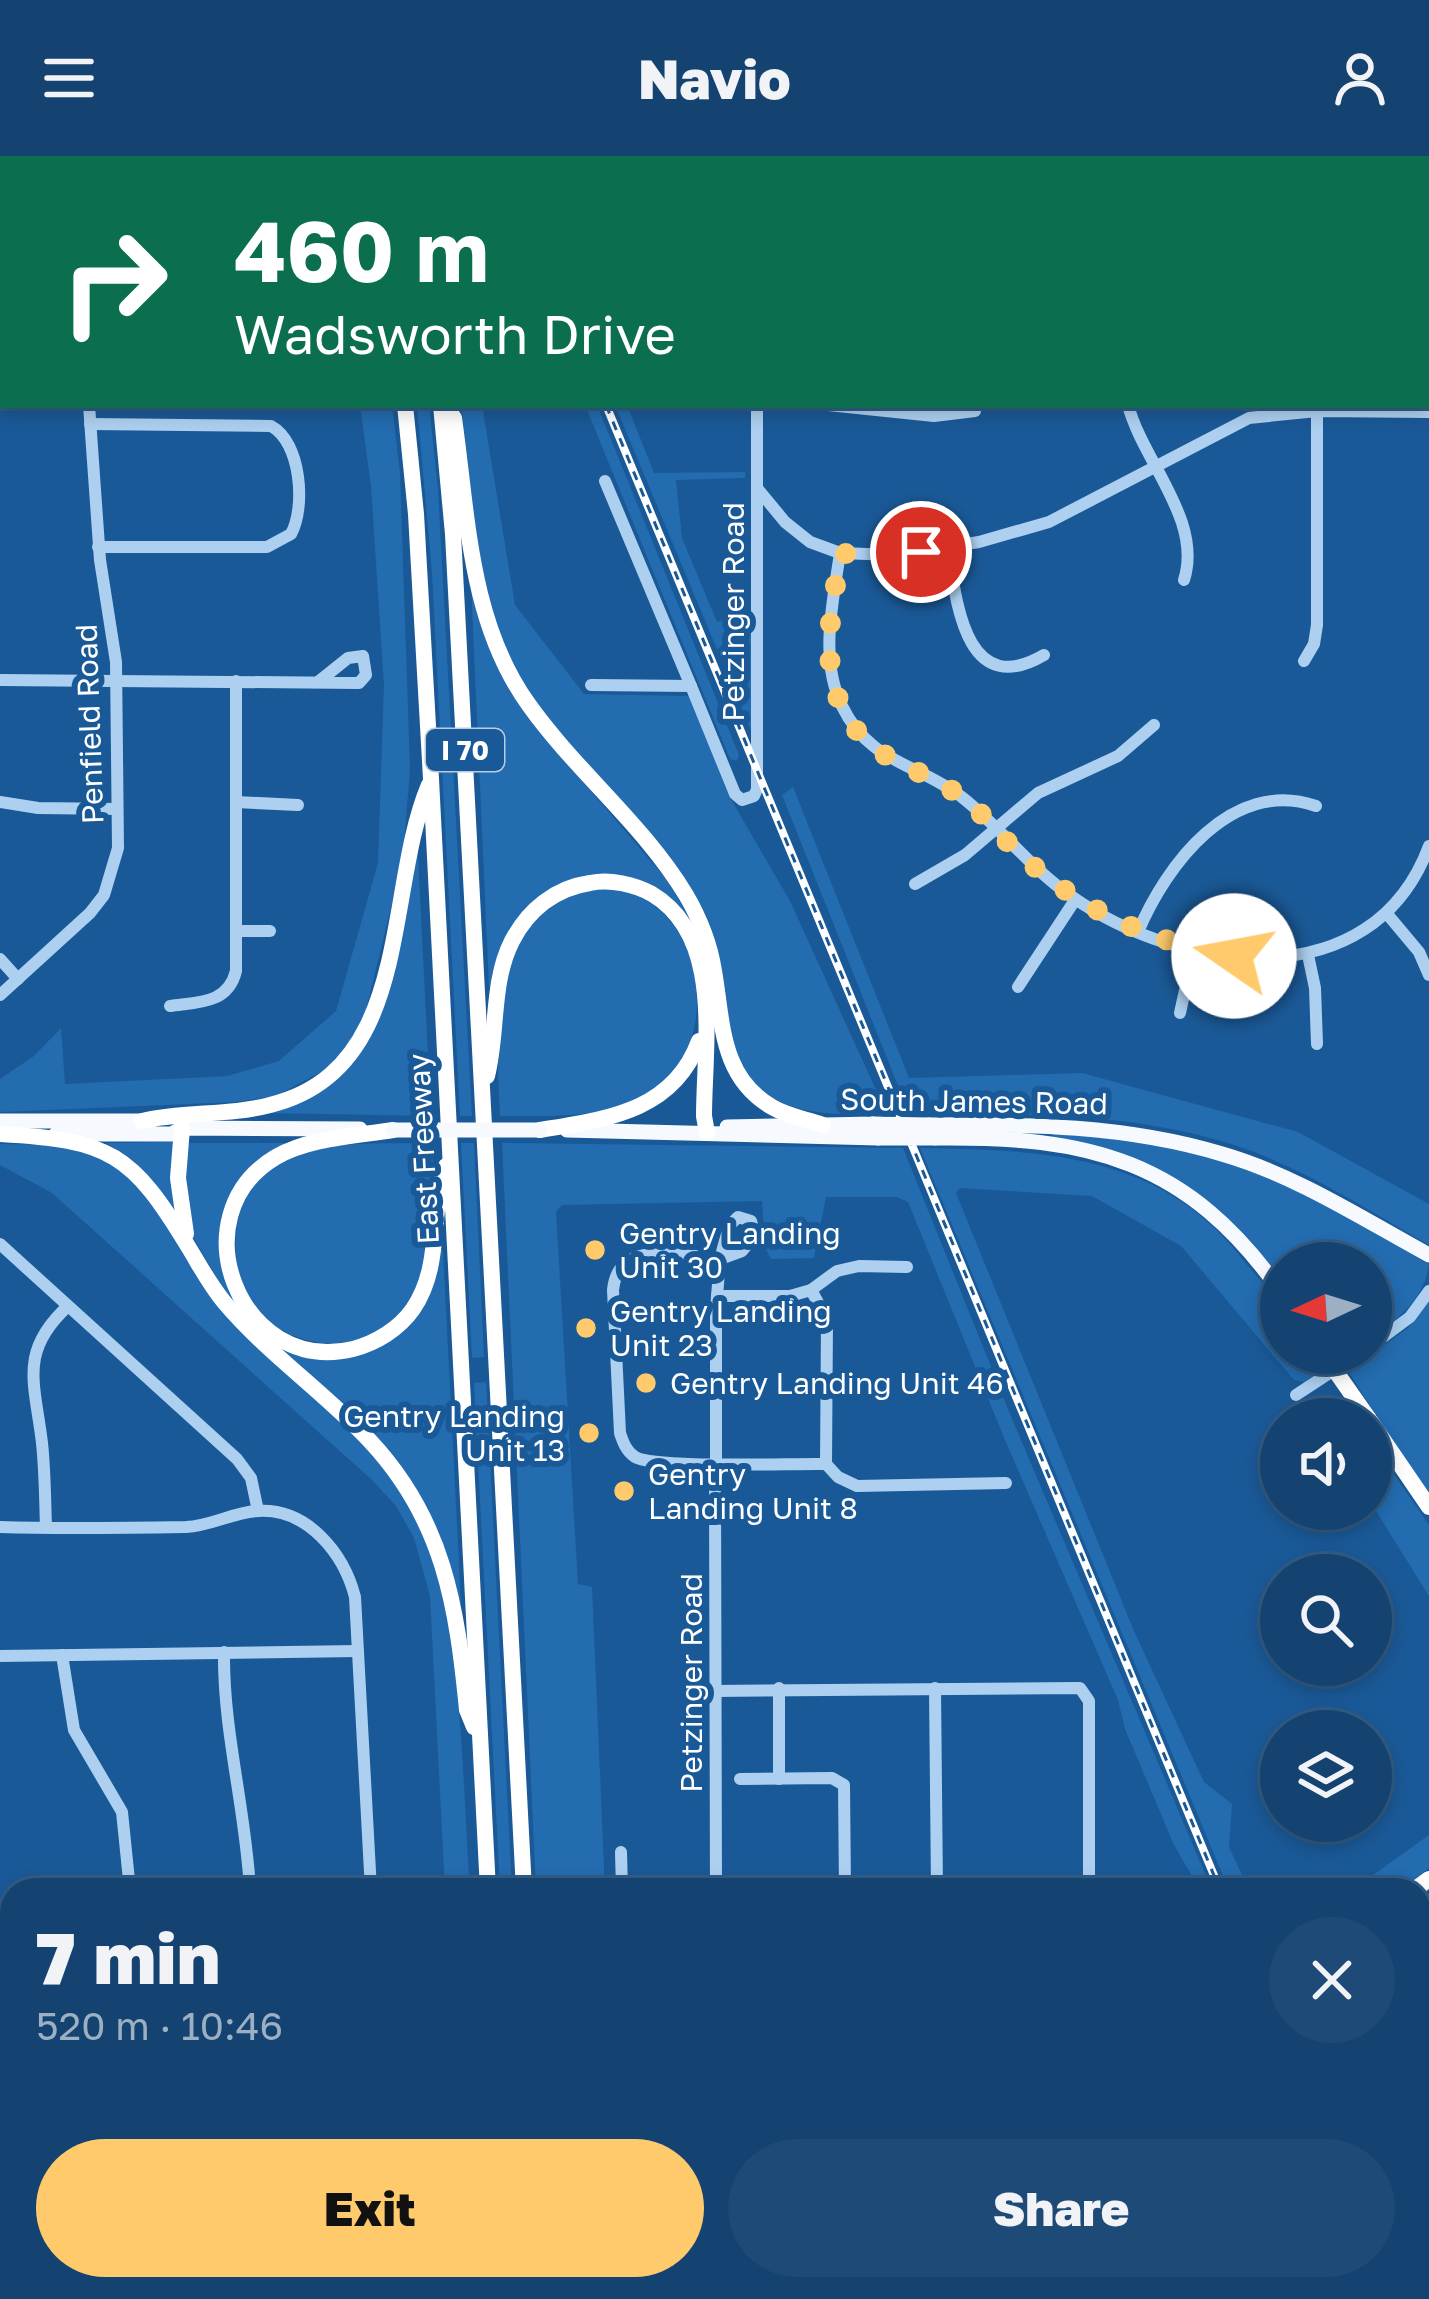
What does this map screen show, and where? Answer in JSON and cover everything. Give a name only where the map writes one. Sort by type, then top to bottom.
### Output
[{"type":"highway","name":"East Freeway","points":[[405,408],[431,778],[487,1878]]},
{"type":"highway","name":"East Freeway","points":[[443,408],[523,1878]]},
{"type":"highway","points":[[446,408],[454,418],[470,549],[484,613],[517,687],[687,896],[708,945],[729,1058],[749,1089],[782,1112],[824,1124]]},
{"type":"highway","points":[[142,1121],[175,1113],[269,1106],[304,1093],[345,1061],[373,1016],[394,938],[415,818],[431,778]]},
{"type":"highway","points":[[482,1094],[492,1056],[499,985],[511,942],[536,908],[556,893],[578,885],[612,882],[642,889],[669,907],[691,935],[700,968],[707,1132]]},
{"type":"highway","points":[[707,1132],[713,1115],[717,1010]]},
{"type":"highway","points":[[540,1130],[602,1120],[653,1101],[684,1074],[704,1029]]},
{"type":"highway","points":[[182,1128],[178,1178],[189,1248]]},
{"type":"highway","points":[[393,1130],[286,1152],[255,1174],[237,1198],[226,1242],[230,1278],[252,1317],[280,1340],[305,1349],[347,1350],[377,1340],[409,1314],[429,1274],[441,1181],[450,1154]]},
{"type":"highway","points":[[0,1134],[78,1141],[114,1155],[146,1182],[225,1303],[371,1442],[417,1503],[438,1548],[452,1590],[467,1710],[481,1747]]},
{"type":"highway","points":[[1392,1452],[1429,1507]]},
{"type":"main road","name":"South James Road","points":[[0,1121],[173,1121],[182,1128]]},
{"type":"main road","name":"South James Road","points":[[707,1132],[723,1127],[824,1124],[875,1131]]},
{"type":"main road","name":"South James Road","points":[[0,1134],[172,1134],[182,1128],[707,1132],[724,1137],[1101,1129],[1226,1154],[1316,1193],[1429,1256]]},
{"type":"main road","name":"South James Road","points":[[932,1131],[1048,1142],[1095,1151],[1136,1166],[1207,1208],[1260,1264]]},
{"type":"street","name":"Penfield Road","points":[[0,995],[104,895],[118,848],[116,680],[98,547],[89,408]]},
{"type":"street","name":"Petzinger Road","points":[[691,686],[735,794],[747,800],[757,788],[757,408]]},
{"type":"street","points":[[857,408],[934,416],[975,411]]},
{"type":"street","points":[[1129,408],[1141,444],[1188,539],[1190,560],[1184,580]]},
{"type":"street","points":[[757,488],[810,542],[841,553],[864,556],[947,548],[1049,522],[1234,424],[1317,408],[1429,412]]},
{"type":"street","points":[[1304,661],[1314,644],[1317,625],[1317,408]]},
{"type":"street","points":[[90,424],[262,425],[284,434],[292,450],[299,504],[291,534],[259,548],[98,547]]},
{"type":"street","points":[[591,685],[691,686],[605,481]]},
{"type":"street","points":[[757,535],[788,524]]},
{"type":"street","points":[[947,548],[962,627],[977,652],[1007,667],[1027,665],[1044,655]]},
{"type":"street","points":[[841,553],[829,648],[841,705],[866,741],[887,758],[956,793],[1075,899],[1138,932],[1194,950],[1262,958],[1308,955],[1349,940],[1388,915],[1417,875],[1429,848]]},
{"type":"street","points":[[0,680],[318,682]]},
{"type":"street","points":[[170,1006],[224,995],[236,971],[236,681]]},
{"type":"street","points":[[915,884],[965,855],[1038,793],[1118,755],[1154,725]]},
{"type":"street","points":[[1138,932],[1170,869],[1212,829],[1252,806],[1274,800],[1295,799],[1316,806]]},
{"type":"street","points":[[0,802],[38,808],[117,809]]},
{"type":"street","points":[[236,802],[298,805]]},
{"type":"street","points":[[1018,987],[1075,899]]},
{"type":"street","points":[[1388,915],[1419,952],[1429,974]]},
{"type":"street","points":[[236,931],[270,931]]},
{"type":"street","points":[[1180,1013],[1194,950]]},
{"type":"street","points":[[1308,955],[1315,988],[1317,1044]]},
{"type":"street","points":[[0,958],[18,979]]},
{"type":"street","points":[[0,1244],[237,1459],[251,1478],[258,1511]]},
{"type":"street","name":"Petzinger Road","points":[[716,1463],[650,1462],[625,1448],[620,1433],[613,1290],[614,1276],[633,1256],[720,1259],[716,1878]]},
{"type":"street","points":[[717,1296],[790,1296],[812,1290],[838,1271],[859,1266],[908,1267]]},
{"type":"street","points":[[812,1290],[827,1319],[826,1464],[838,1477],[857,1486],[1006,1484]]},
{"type":"street","points":[[1392,1331],[1410,1318],[1429,1291]]},
{"type":"street","points":[[46,1527],[33,1355],[52,1321],[68,1306]]},
{"type":"street","points":[[1296,1395],[1328,1374]]},
{"type":"street","points":[[716,1463],[826,1464]]},
{"type":"street","points":[[0,1527],[202,1526],[258,1511],[281,1514],[321,1535],[345,1565],[355,1597],[370,1878]]},
{"type":"street","points":[[0,1656],[358,1651]]},
{"type":"street","points":[[224,1652],[226,1717],[243,1800],[249,1878]]},
{"type":"street","points":[[62,1655],[74,1730],[122,1812],[129,1878]]},
{"type":"street","points":[[715,1688],[1080,1688],[1089,1701],[1089,1878]]},
{"type":"street","points":[[778,1688],[779,1779]]},
{"type":"street","points":[[935,1688],[937,1878]]},
{"type":"street","points":[[740,1779],[832,1778],[844,1786],[845,1878]]},
{"type":"street","points":[[621,1852],[622,1878]]},
{"type":"shaded area","points":[[360,408],[392,408],[400,473],[410,769],[403,858],[364,1018],[328,1068],[276,1096],[236,1102],[0,1112],[0,1079],[34,1056],[61,1028],[65,1084],[227,1076],[279,1061],[336,1011],[378,863],[384,685],[371,486]]},
{"type":"shaded area","points":[[417,408],[429,408],[438,490],[472,1116],[460,1116],[432,573]]},
{"type":"shaded area","points":[[461,408],[482,408],[515,605],[584,694],[689,696],[728,794],[790,901],[887,1114],[832,1114],[797,1108],[765,1093],[740,1064],[717,951],[702,907],[677,870],[556,730],[512,663],[482,569]]},
{"type":"shaded area","points":[[586,408],[598,408],[739,755],[737,761],[730,759]]},
{"type":"shaded area","points":[[616,408],[628,408],[654,473],[745,472],[745,478],[676,480],[682,538],[717,622],[752,611],[752,733]]},
{"type":"shaded area","points":[[471,584],[555,749],[667,880],[696,929],[636,882],[544,894],[489,987]]},
{"type":"shaded area","points":[[793,787],[909,1078],[1082,1073],[1298,1132],[1429,1204],[1429,1245],[1282,1164],[1192,1133],[1072,1117],[909,1113],[782,795]]},
{"type":"shaded area","points":[[414,855],[418,855],[431,1116],[268,1113],[357,1051]]},
{"type":"shaded area","points":[[590,889],[636,895],[677,930],[696,983],[691,1040],[680,1065],[662,1086],[627,1105],[584,1114],[500,1116],[502,1000],[518,945],[554,903]]},
{"type":"shaded area","points":[[1053,1132],[1129,1139],[1208,1155],[1274,1180],[1390,1242],[1260,1242],[1260,1254],[1231,1223],[1181,1184],[1125,1156],[1053,1137]]},
{"type":"shaded area","points":[[173,1142],[174,1211],[142,1170],[107,1143]]},
{"type":"shaded area","points":[[190,1143],[289,1143],[258,1163],[222,1261],[232,1304],[191,1234],[184,1148]]},
{"type":"shaded area","points":[[433,1143],[432,1203],[423,1267],[395,1319],[371,1335],[339,1343],[314,1342],[270,1322],[251,1305],[240,1281],[236,1235],[245,1201],[265,1173],[297,1154],[330,1147]]},
{"type":"shaded area","points":[[461,1143],[474,1143],[484,1357],[472,1358]]},
{"type":"shaded area","points":[[502,1143],[903,1148],[1207,1878],[1193,1878],[1174,1845],[1125,1729],[1118,1700],[908,1202],[897,1197],[826,1197],[814,1258],[771,1259],[765,1247],[762,1201],[562,1205],[556,1212],[578,1584],[592,1587],[604,1878],[535,1878]]},
{"type":"shaded area","points":[[0,1144],[59,1146],[89,1151],[115,1163],[150,1200],[222,1307],[350,1431],[405,1500],[425,1539],[447,1620],[459,1712],[469,1878],[444,1878],[430,1596],[414,1538],[396,1506],[52,1193],[0,1165]]},
{"type":"shaded area","points":[[920,1148],[1053,1156],[1135,1177],[1173,1196],[1208,1222],[1260,1280],[1260,1340],[1181,1246],[1092,1196],[960,1188],[956,1193],[1134,1631],[1204,1782],[1232,1804],[1229,1847],[1243,1878],[1224,1878]]},
{"type":"shaded area","points":[[1392,1243],[1429,1264],[1422,1288],[1392,1321]]},
{"type":"shaded area","points":[[443,1250],[461,1604],[433,1526],[273,1341],[290,1350],[387,1340]]},
{"type":"shaded area","points":[[1429,1301],[1429,1499],[1392,1440],[1392,1398],[1365,1398],[1350,1374],[1392,1374],[1392,1339]]},
{"type":"shaded area","points":[[1289,1374],[1314,1374],[1305,1382]]},
{"type":"shaded area","points":[[486,1382],[511,1878],[499,1878],[474,1383]]},
{"type":"shaded area","points":[[1392,1471],[1429,1525],[1429,1596],[1388,1530],[1392,1530]]},
{"type":"shaded area","points":[[1429,1835],[1429,1868],[1416,1878],[1369,1878]]},
{"type":"railway","points":[[607,408],[1215,1878]]},
{"type":"place","name":"Gentry Landing Unit 30","points":[[595,1250]]},
{"type":"place","name":"Gentry Landing Unit 23","points":[[586,1328]]},
{"type":"place","name":"Gentry Landing Unit 46","points":[[646,1383]]},
{"type":"place","name":"Gentry Landing Unit 13","points":[[589,1433]]},
{"type":"place","name":"Gentry Landing Unit 8","points":[[624,1491]]},
{"type":"route","points":[[921,552],[841,553],[830,622],[831,669],[841,705],[866,741],[906,769],[956,793],[1075,899],[1138,932],[1194,950],[1234,956]]}]
